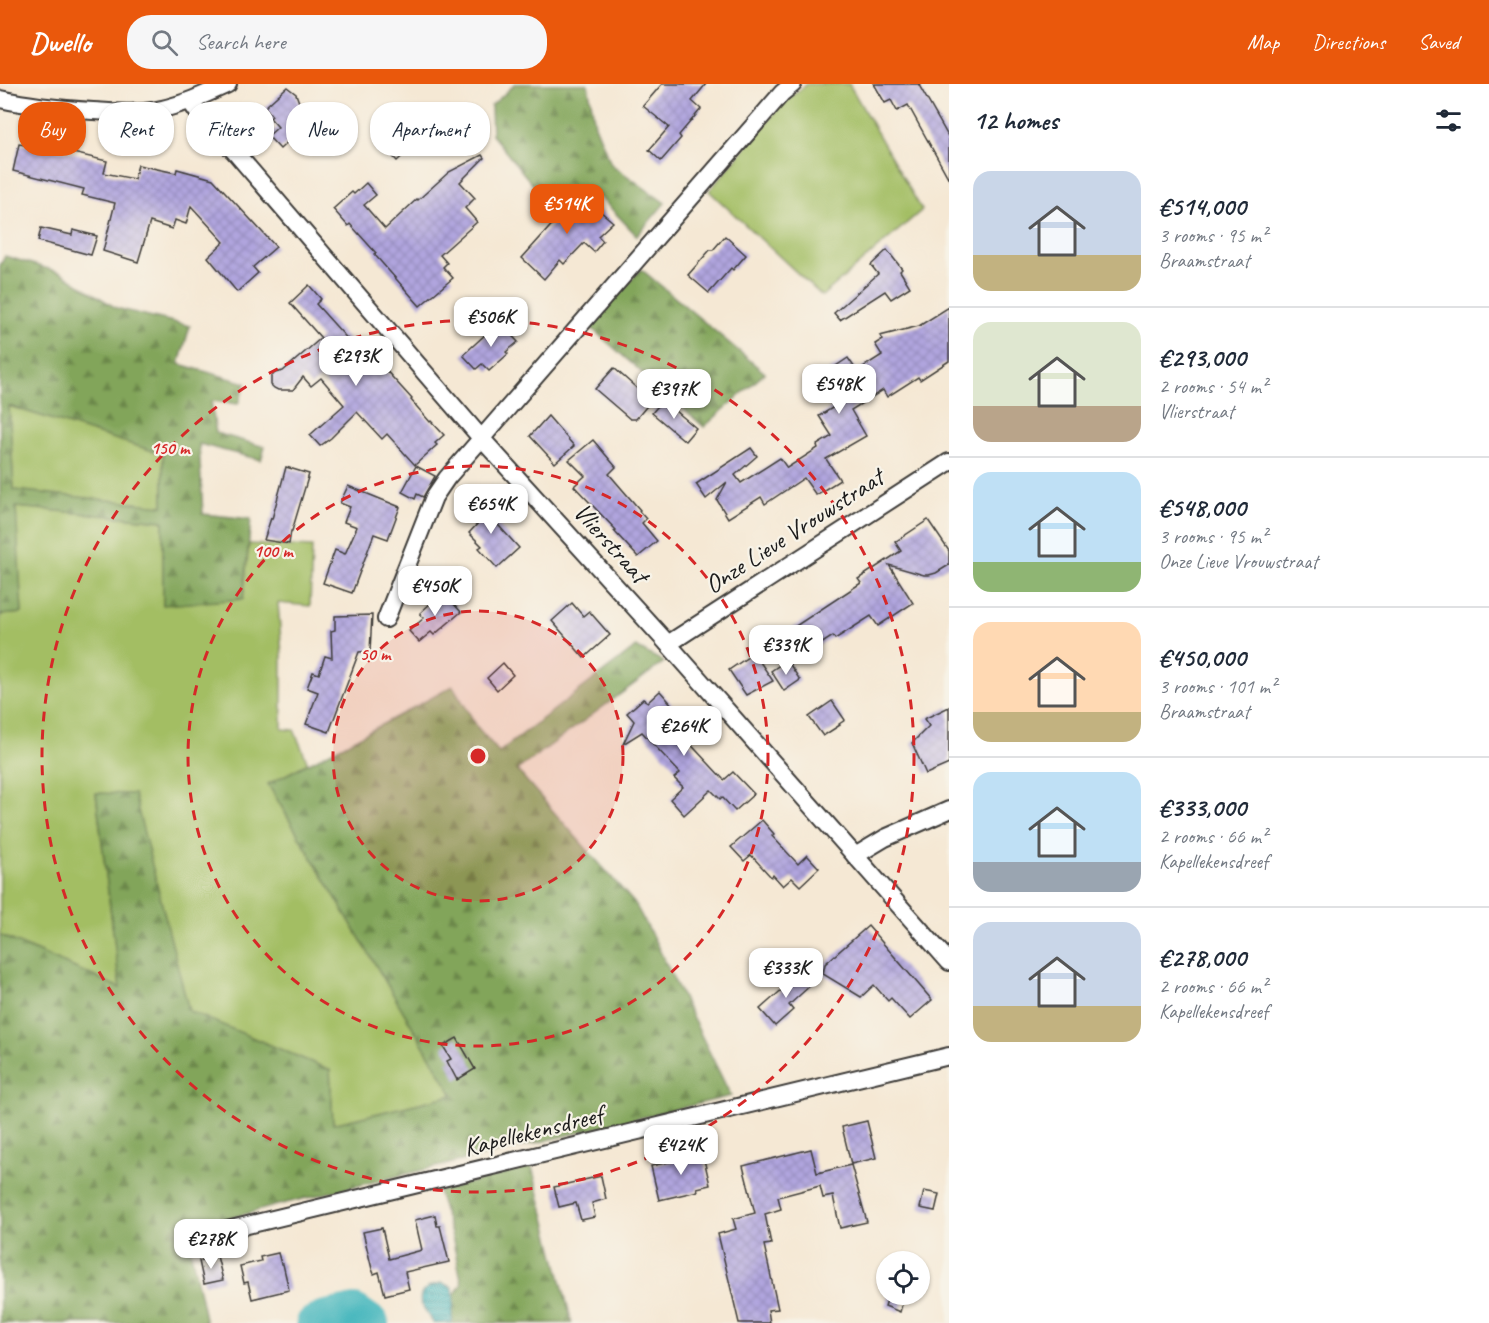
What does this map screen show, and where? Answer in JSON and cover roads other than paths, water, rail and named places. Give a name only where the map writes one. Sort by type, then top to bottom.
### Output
[{"type":"street","points":[[0,99],[27,105],[140,113],[190,101],[228,84]]},
{"type":"street","points":[[386,619],[434,497],[447,478],[782,93],[793,84]]},
{"type":"street","name":"Vlierstraat","points":[[190,101],[205,123],[234,151],[481,438],[668,644],[949,962]]},
{"type":"street","name":"Onze Lieve Vrouwstraat","points":[[668,644],[949,462]]},
{"type":"street","points":[[855,856],[885,838],[949,810]]},
{"type":"street","name":"Kapellekensdreef","points":[[198,1238],[949,1056]]},
{"type":"water","points":[[442,1283],[452,1287],[454,1295],[452,1323],[433,1323],[420,1300],[422,1292],[433,1285]]},
{"type":"waterway","points":[[313,1323],[322,1318],[355,1311],[372,1323]]}]
